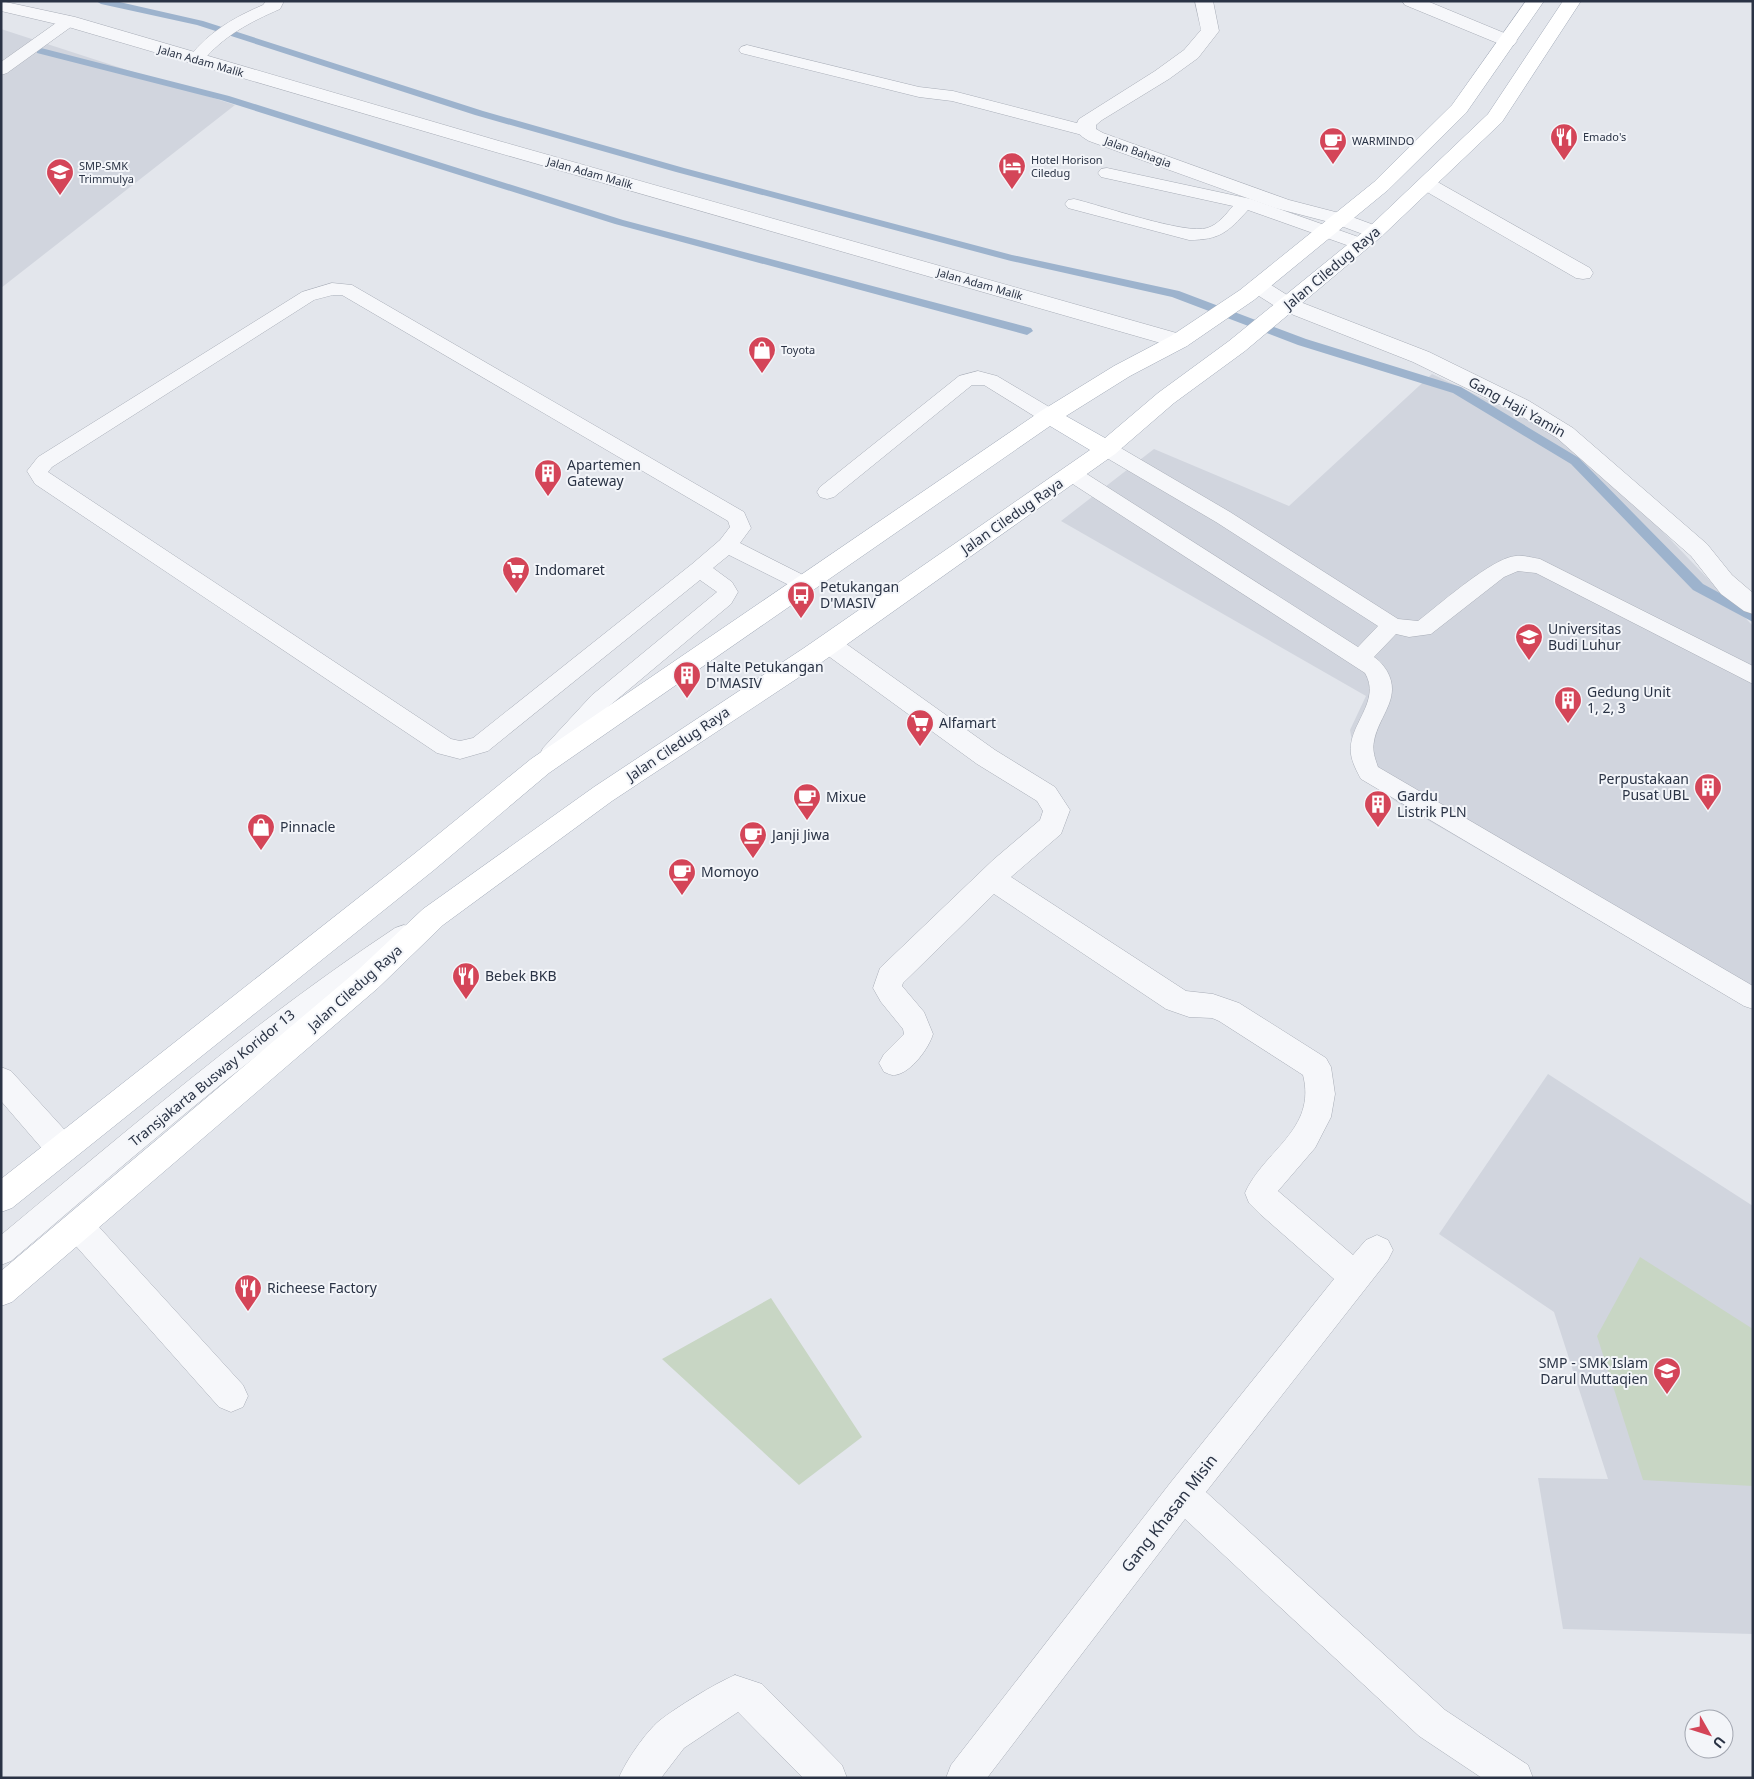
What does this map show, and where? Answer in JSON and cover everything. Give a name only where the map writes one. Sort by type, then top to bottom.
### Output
[{"type":"main road","points":[[1,1198],[424,862],[540,766],[1049,416],[1122,371],[1179,341],[1252,291],[1381,186],[1460,109],[1535,1]]},
{"type":"main road","name":"Jalan Ciledug Raya","points":[[1,1291],[368,978],[433,917],[603,794],[829,644],[1072,474],[1107,449],[1166,398],[1237,346],[1368,238],[1428,184],[1495,118],[1572,1]]},
{"type":"main road","points":[[1179,341],[1216,360]]},
{"type":"main road","points":[[1049,416],[1107,449]]},
{"type":"street","points":[[1086,131],[1086,123],[1095,116],[1162,75],[1191,54],[1210,31],[1204,1]]},
{"type":"street","points":[[1411,1],[1508,41]]},
{"type":"street","name":"Jalan Adam Malik","points":[[1,6],[201,53],[1179,341]]},
{"type":"street","name":"Jalan Bahagia","points":[[1086,131],[1096,137],[1282,204],[1368,238]]},
{"type":"street","points":[[1428,184],[1583,273]]},
{"type":"street","name":"Gang Haji Yamin","points":[[1252,291],[1282,309],[1421,357],[1522,406],[1565,433],[1699,550],[1715,573],[1734,594],[1753,605]]},
{"type":"street","points":[[829,644],[986,757],[1046,794],[1057,810],[1052,826],[992,878],[890,977],[887,988],[892,997],[918,1026],[919,1035],[917,1040],[894,1063]]},
{"type":"street","points":[[992,878],[1176,1000],[1189,1005],[1212,1006],[1229,1012],[1316,1066],[1321,1082],[1321,1106],[1316,1122],[1287,1161],[1264,1184],[1260,1193],[1273,1208],[1332,1255],[1354,1277]]},
{"type":"street","points":[[1,1080],[62,1149]]},
{"type":"street","points":[[78,1226],[231,1396]]},
{"type":"street","name":"Gang Khasan Misin","points":[[964,1778],[1182,1494],[1377,1250]]},
{"type":"street","points":[[1182,1494],[1432,1723],[1515,1778]]},
{"type":"street","points":[[637,1778],[671,1735],[735,1693],[749,1697],[829,1778]]},
{"type":"lane","points":[[201,53],[229,27],[247,17],[275,6],[273,3],[255,1]]},
{"type":"lane","points":[[1,70],[68,22]]},
{"type":"lane","points":[[747,50],[919,92],[953,96],[1086,131]]},
{"type":"lane","points":[[1107,173],[1245,203],[1333,225]]},
{"type":"lane","points":[[1074,204],[1189,235],[1207,236],[1217,232],[1245,203]]},
{"type":"lane","points":[[332,289],[346,289],[737,517],[741,528],[727,545],[480,745],[460,750],[446,747],[42,479],[37,472],[45,462],[308,296],[332,289]]},
{"type":"lane","points":[[827,492],[966,380],[978,377],[990,380],[1049,416]]},
{"type":"lane","points":[[1107,449],[1223,517],[1392,625],[1409,629],[1423,628],[1497,572],[1516,563],[1540,566],[1753,676]]},
{"type":"lane","points":[[1072,474],[1372,667],[1380,681],[1382,692],[1363,740],[1362,754],[1369,773],[1753,999]]},
{"type":"lane","points":[[727,545],[804,584]]},
{"type":"lane","points":[[540,766],[600,701],[724,599],[728,592],[725,586],[699,569]]},
{"type":"lane","points":[[1359,658],[1392,625]]},
{"type":"lane","name":"Transjakarta Busway Koridor 13","points":[[1,1252],[267,1030],[362,962],[433,917]]},
{"type":"shaded area","name":"SMP-SMK Trimmulya","points":[[1,29],[235,105],[1,288]]},
{"type":"shaded area","name":"Universitas Budi Luhur","points":[[1432,374],[1546,428],[1648,516],[1753,626],[1753,1009],[1395,801],[1357,770],[1350,730],[1366,696],[1061,521],[1154,449],[1289,506]]},
{"type":"shaded area","name":"SMP - SMK Islam Darul Muttaqien","points":[[1548,1074],[1753,1206],[1753,1634],[1563,1629],[1538,1478],[1608,1479],[1554,1312],[1439,1234]]},
{"type":"green space","points":[[1640,1257],[1753,1329],[1753,1486],[1643,1480],[1597,1336]]},
{"type":"green space","points":[[771,1298],[862,1437],[799,1485],[662,1359]]},
{"type":"waterway","points":[[101,1],[200,23],[479,113],[680,170],[1011,258],[1175,294],[1302,342],[1457,390],[1575,461],[1698,587],[1753,617]]},
{"type":"waterway","points":[[41,51],[225,98],[619,222],[1027,331]]},
{"type":"place","name":"Emado's","points":[[1564,161]]},
{"type":"place","name":"WARMINDO","points":[[1333,165]]},
{"type":"place","name":"Hotel Horison Ciledug","points":[[1012,190]]},
{"type":"place","name":"SMP-SMK Trimmulya","points":[[60,196]]},
{"type":"place","name":"Toyota","points":[[762,374]]},
{"type":"place","name":"Apartemen Gateway","points":[[548,497]]},
{"type":"place","name":"Indomaret","points":[[516,594]]},
{"type":"place","name":"Petukangan D'MASIV","points":[[801,619]]},
{"type":"place","name":"Universitas Budi Luhur","points":[[1529,661]]},
{"type":"place","name":"Halte Petukangan D'MASIV","points":[[687,699]]},
{"type":"place","name":"Gedung Unit 1, 2, 3","points":[[1568,724]]},
{"type":"place","name":"Alfamart","points":[[920,747]]},
{"type":"place","name":"Perpustakaan Pusat UBL","points":[[1708,811]]},
{"type":"place","name":"Mixue","points":[[807,821]]},
{"type":"place","name":"Gardu Listrik PLN","points":[[1378,828]]},
{"type":"place","name":"Pinnacle","points":[[261,851]]},
{"type":"place","name":"Janji Jiwa","points":[[753,859]]},
{"type":"place","name":"Momoyo","points":[[682,896]]},
{"type":"place","name":"Bebek BKB","points":[[466,1000]]},
{"type":"place","name":"Richeese Factory","points":[[248,1312]]},
{"type":"place","name":"SMP - SMK Islam Darul Muttaqien","points":[[1667,1395]]}]
